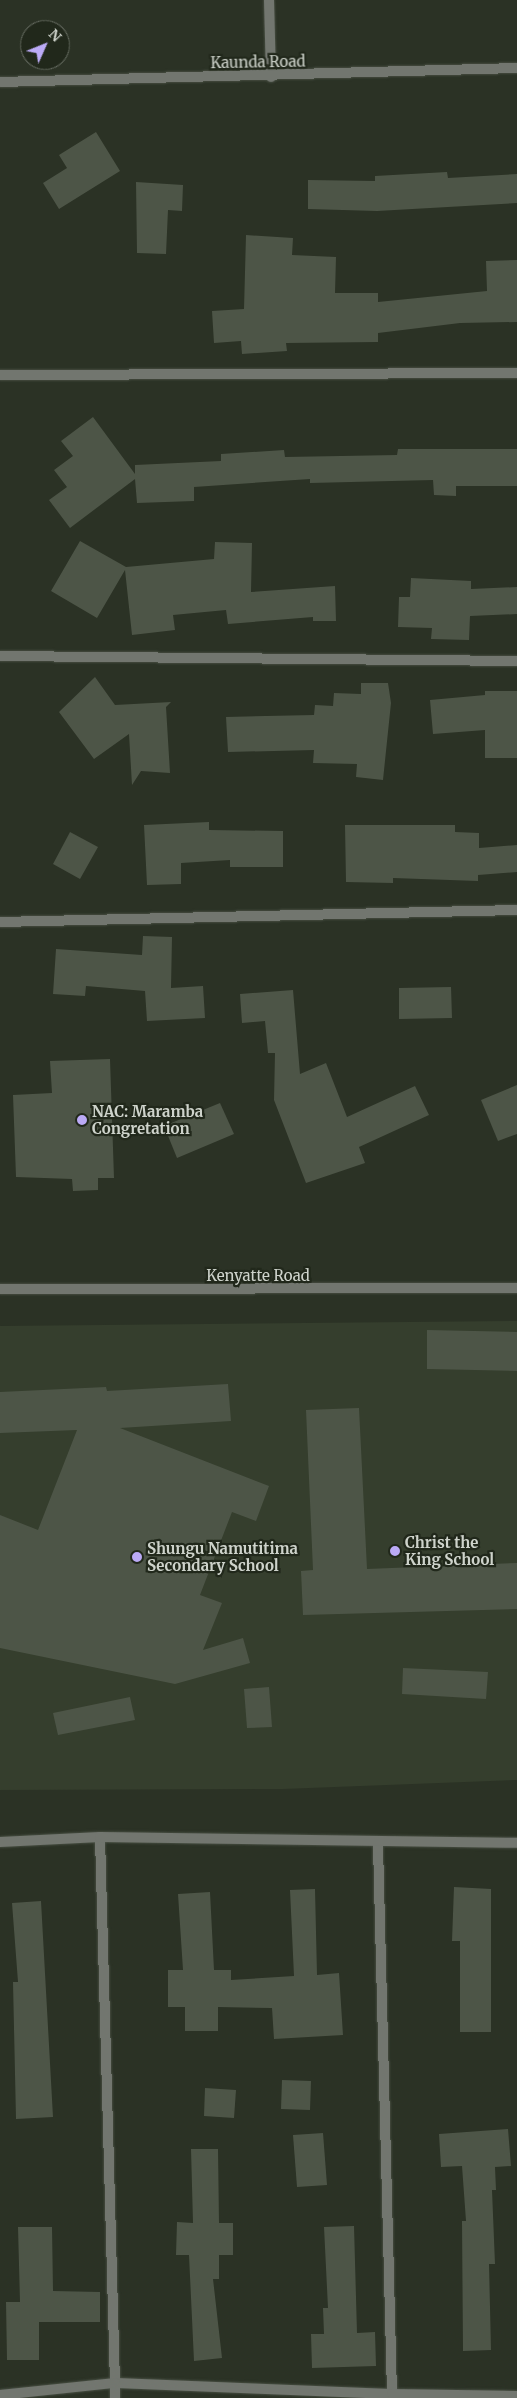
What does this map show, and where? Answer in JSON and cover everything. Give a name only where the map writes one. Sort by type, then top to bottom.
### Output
[{"type":"street","points":[[270,0],[271,77]]},
{"type":"street","name":"Kaunda Road","points":[[0,82],[271,77],[517,68]]},
{"type":"street","points":[[0,375],[517,373]]},
{"type":"street","points":[[0,656],[517,661]]},
{"type":"street","points":[[0,922],[517,910]]},
{"type":"street","name":"Kenyatte Road","points":[[0,1289],[261,1292],[517,1288]]},
{"type":"street","points":[[0,1842],[100,1838],[378,1844],[517,1843]]},
{"type":"street","points":[[100,1838],[115,2398]]},
{"type":"street","points":[[378,1844],[392,2394]]},
{"type":"street","points":[[0,2395],[115,2383],[379,2396],[392,2394],[517,2396]]},
{"type":"shaded area","points":[[517,1321],[517,1780],[283,1789],[0,1790],[0,1326]]},
{"type":"building","points":[[96,132],[120,171],[59,209],[43,183],[67,168],[59,155]]},
{"type":"building","points":[[447,172],[448,178],[517,174],[517,203],[377,211],[308,209],[308,180],[375,181],[375,176]]},
{"type":"building","points":[[136,182],[183,185],[182,211],[168,210],[166,254],[137,253]]},
{"type":"building","points":[[246,235],[293,238],[292,255],[336,257],[335,293],[378,293],[378,302],[487,291],[486,261],[517,260],[517,322],[460,323],[378,333],[378,342],[286,343],[287,351],[242,354],[241,341],[214,343],[212,311],[244,309]]},
{"type":"building","points":[[93,417],[135,474],[135,465],[221,461],[221,454],[284,450],[285,457],[397,455],[398,449],[517,449],[517,486],[456,486],[456,496],[434,495],[433,480],[310,483],[310,479],[194,487],[194,501],[137,503],[135,479],[70,528],[49,500],[67,487],[54,470],[73,456],[61,441]]},
{"type":"building","points":[[80,541],[126,567],[214,559],[215,542],[252,543],[251,592],[335,586],[336,621],[313,621],[313,617],[228,624],[226,610],[173,615],[175,630],[132,635],[125,570],[97,618],[51,591]]},
{"type":"building","points":[[411,578],[471,581],[471,589],[517,587],[517,614],[470,616],[469,640],[431,639],[432,628],[398,627],[399,597],[410,597]]},
{"type":"building","points":[[95,677],[115,705],[171,702],[166,707],[170,773],[141,771],[132,785],[129,734],[94,759],[59,712]]},
{"type":"building","points":[[361,683],[388,683],[391,703],[383,780],[356,777],[357,764],[313,763],[314,750],[228,752],[226,717],[314,715],[315,705],[333,706],[334,693],[361,694]]},
{"type":"building","points":[[485,691],[517,691],[517,758],[485,758],[485,730],[433,734],[430,700],[485,695]]},
{"type":"building","points":[[209,822],[209,830],[283,831],[283,867],[230,867],[230,860],[181,863],[181,884],[147,885],[144,825]]},
{"type":"building","points":[[345,825],[455,825],[455,832],[479,833],[479,848],[517,845],[517,872],[478,875],[478,881],[393,878],[393,883],[346,882]]},
{"type":"building","points":[[70,832],[98,847],[80,879],[53,864]]},
{"type":"building","points":[[143,936],[172,937],[171,988],[203,986],[205,1018],[147,1021],[145,991],[86,986],[85,996],[53,994],[56,949],[142,955]]},
{"type":"building","points":[[451,987],[452,1018],[399,1019],[399,988]]},
{"type":"building","points":[[293,990],[300,1074],[326,1063],[347,1117],[415,1086],[429,1115],[359,1147],[365,1163],[306,1183],[274,1100],[275,1053],[268,1053],[265,1021],[242,1023],[240,994]]},
{"type":"building","name":"NAC: Maramba Congretation","points":[[110,1059],[114,1178],[98,1178],[98,1190],[73,1191],[72,1179],[16,1177],[13,1095],[52,1093],[50,1061]]},
{"type":"building","points":[[517,1085],[517,1134],[498,1141],[481,1100]]},
{"type":"building","points":[[220,1103],[234,1134],[177,1158],[164,1126]]},
{"type":"building","points":[[427,1330],[517,1332],[517,1371],[427,1369]]},
{"type":"building","points":[[228,1384],[231,1421],[120,1428],[269,1486],[256,1521],[232,1512],[200,1595],[222,1603],[203,1650],[243,1638],[250,1663],[175,1684],[0,1648],[0,1515],[38,1530],[77,1430],[0,1433],[0,1392],[106,1387],[107,1391]]},
{"type":"building","points":[[359,1408],[367,1569],[517,1563],[517,1609],[303,1615],[301,1571],[313,1570],[306,1410]]},
{"type":"building","points":[[403,1668],[488,1672],[486,1699],[402,1694]]},
{"type":"building","points":[[269,1687],[272,1727],[247,1728],[244,1689]]},
{"type":"building","points":[[130,1697],[135,1720],[58,1735],[53,1713]]},
{"type":"building","points":[[454,1887],[491,1889],[491,2032],[460,2032],[460,1941],[452,1941]]},
{"type":"building","points":[[315,1889],[317,1975],[339,1973],[343,2035],[274,2039],[272,2008],[218,2007],[218,2031],[185,2031],[185,2007],[168,2007],[168,1970],[183,1970],[178,1894],[210,1892],[214,1970],[231,1970],[231,1980],[294,1976],[290,1890]]},
{"type":"building","points":[[41,1901],[53,2117],[16,2119],[13,1982],[18,1982],[12,1903]]},
{"type":"building","points":[[282,2080],[311,2081],[310,2110],[281,2109]]},
{"type":"building","points":[[205,2088],[236,2090],[234,2118],[204,2116]]},
{"type":"building","points":[[508,2129],[511,2166],[495,2167],[496,2190],[492,2190],[495,2264],[489,2264],[491,2350],[463,2351],[462,2221],[466,2221],[462,2166],[441,2167],[439,2134]]},
{"type":"building","points":[[323,2133],[327,2185],[297,2187],[293,2135]]},
{"type":"building","points":[[191,2149],[218,2149],[219,2223],[233,2223],[233,2255],[219,2255],[219,2279],[213,2279],[222,2358],[194,2361],[189,2255],[176,2255],[177,2222],[193,2223]]},
{"type":"building","points":[[354,2226],[357,2333],[375,2332],[376,2366],[312,2368],[311,2334],[324,2334],[323,2308],[328,2308],[324,2227]]},
{"type":"building","points":[[18,2227],[52,2227],[53,2291],[100,2292],[100,2322],[39,2322],[39,2360],[7,2360],[6,2302],[20,2302]]},
{"type":"place","name":"NAC: Maramba Congretation","points":[[82,1120]]},
{"type":"place","name":"Christ the King School","points":[[395,1551]]},
{"type":"place","name":"Shungu Namutitima Secondary School","points":[[137,1557]]}]
